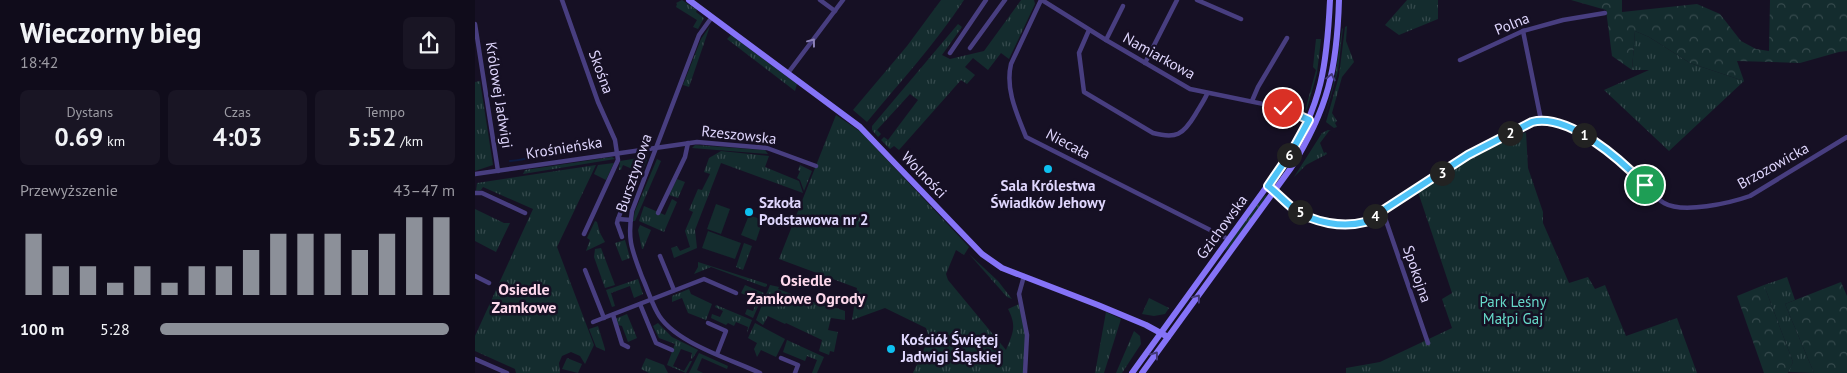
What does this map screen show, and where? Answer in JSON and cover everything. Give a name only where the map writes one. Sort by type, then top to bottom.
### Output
[{"type":"street","name":"Skośna","points":[[561,0],[598,102],[615,140],[617,153]]},
{"type":"street","points":[[820,0],[835,11]]},
{"type":"street","points":[[788,73],[843,0]]},
{"type":"street","points":[[950,53],[986,0]]},
{"type":"street","points":[[969,48],[1005,0]]},
{"type":"street","name":"Namiarkowa","points":[[1042,0],[1145,64],[1190,89],[1283,108],[1317,123]]},
{"type":"street","name":"Niecała","points":[[1042,0],[1011,64],[1009,74],[1016,109],[1026,136],[1228,240]]},
{"type":"street","points":[[1145,64],[1177,0]]},
{"type":"street","points":[[1197,0],[1241,19]]},
{"type":"street","name":"Gzichowska","points":[[1131,373],[1268,186],[1292,151],[1309,120],[1323,78],[1328,43],[1330,0]]},
{"type":"street","name":"Gzichowska","points":[[1142,373],[1275,191],[1301,152],[1317,123],[1325,103],[1334,66],[1339,0]]},
{"type":"street","name":"Wolności","points":[[693,1],[860,127],[982,254],[1002,268],[1086,300],[1161,332],[1168,337]]},
{"type":"street","name":"Namiarkowa","points":[[1106,40],[1123,6]]},
{"type":"street","name":"Polna","points":[[1460,60],[1523,31],[1563,20],[1605,12]]},
{"type":"street","name":"Bursztynowa","points":[[712,17],[699,35],[632,211],[629,240],[657,312],[673,332],[760,373]]},
{"type":"street","name":"Królowej Jadwigi","points":[[475,24],[477,48],[498,171]]},
{"type":"street","points":[[1089,30],[1079,53],[1084,92],[1153,132],[1164,136],[1173,136],[1185,130],[1207,94]]},
{"type":"street","points":[[1268,186],[1301,213],[1336,224],[1365,222],[1468,155],[1532,122],[1541,120],[1523,31]]},
{"type":"street","points":[[1252,101],[1258,87],[1287,38]]},
{"type":"street","name":"Brzozowicka","points":[[1541,120],[1567,126],[1605,148],[1663,203],[1679,208],[1736,201],[1750,196],[1847,137]]},
{"type":"street","name":"Rzeszowska","points":[[656,147],[711,142],[767,148],[816,166]]},
{"type":"street","points":[[658,214],[685,157],[688,143]]},
{"type":"street","name":"Krośnieńska","points":[[475,174],[656,147]]},
{"type":"street","points":[[584,234],[618,160],[617,153]]},
{"type":"street","points":[[475,193],[483,193],[525,213]]},
{"type":"street","points":[[622,237],[617,223],[623,206]]},
{"type":"street","name":"Spokojna","points":[[1383,212],[1429,343]]},
{"type":"street","points":[[618,219],[631,220]]},
{"type":"street","points":[[660,256],[674,290]]},
{"type":"street","points":[[585,270],[604,318]]},
{"type":"street","points":[[475,276],[489,283]]},
{"type":"street","points":[[1024,276],[1019,294],[1027,335],[1025,373]]},
{"type":"street","points":[[593,322],[704,279],[736,293]]},
{"type":"street","points":[[640,304],[656,344],[671,350]]},
{"type":"street","points":[[613,315],[622,344],[628,347]]},
{"type":"street","points":[[708,323],[726,332],[717,354]]},
{"type":"street","points":[[781,358],[798,365],[795,373]]},
{"type":"street","points":[[475,359],[507,373]]},
{"type":"green space","points":[[682,0],[697,10],[696,12],[704,18],[698,29],[693,27],[697,20],[676,7],[676,3]]},
{"type":"green space","points":[[941,0],[964,0],[930,47],[867,122],[853,110],[907,46]]},
{"type":"green space","points":[[1021,0],[1034,0],[1035,4],[1009,59],[1001,53],[988,70],[973,58],[965,67],[975,75],[967,84],[961,80],[899,150],[894,146],[890,149],[881,140],[884,137],[888,140],[918,100],[910,94],[877,130],[881,134],[878,137],[872,130],[872,126],[958,24],[962,27],[942,55],[950,59],[984,51]]},
{"type":"green space","points":[[1407,0],[1438,0],[1438,19],[1399,35],[1385,25]]},
{"type":"green space","points":[[1571,0],[1622,0],[1622,12],[1697,4],[1720,14],[1741,41],[1756,49],[1769,51],[1770,0],[1847,0],[1847,51],[1800,63],[1737,61],[1744,81],[1690,63],[1649,37],[1635,31],[1632,70],[1612,56],[1606,10]]},
{"type":"green space","points":[[710,26],[689,87],[683,85],[701,39]]},
{"type":"green space","points":[[1347,26],[1346,41],[1354,62],[1342,77],[1332,113],[1337,121],[1335,123],[1337,127],[1334,128],[1326,122],[1339,76],[1345,27]]},
{"type":"green space","points":[[1343,28],[1338,71],[1324,121],[1335,78]]},
{"type":"green space","points":[[1635,31],[1649,37],[1690,63],[1744,81],[1669,151],[1604,90],[1649,70],[1632,70]]},
{"type":"green space","points":[[731,35],[797,84],[795,91],[727,39]]},
{"type":"green space","points":[[1316,39],[1321,39],[1317,73],[1307,109],[1304,113],[1300,113],[1295,109],[1302,112],[1305,111],[1316,70],[1313,67]]},
{"type":"green space","points":[[480,81],[493,165],[475,171],[475,82]]},
{"type":"green space","points":[[836,115],[861,132],[969,247],[964,255],[956,250],[946,274],[948,280],[1006,350],[1013,329],[1008,309],[1019,304],[1026,335],[1023,373],[913,373],[929,338],[926,328],[885,308],[852,320],[857,288],[779,259]]},
{"type":"green space","points":[[1328,130],[1331,131],[1320,143],[1324,153],[1326,152],[1327,154],[1306,165],[1294,177],[1322,133]]},
{"type":"green space","name":"Park Leśny Małpi Gaj","points":[[1526,132],[1528,168],[1543,212],[1543,223],[1569,283],[1588,277],[1595,289],[1605,285],[1626,336],[1677,318],[1697,373],[1346,373],[1346,368],[1380,362],[1452,328],[1442,299],[1452,293],[1418,192],[1466,160]]},
{"type":"green space","points":[[695,145],[765,150],[768,154],[692,148]]},
{"type":"green space","points":[[721,151],[769,156],[765,167],[799,181],[803,193],[721,163],[695,230],[697,248],[674,258],[671,248],[677,246],[680,251],[690,247],[685,231],[693,212],[689,210],[698,189],[702,190],[710,174],[704,172],[709,158]]},
{"type":"green space","points":[[612,157],[615,159],[523,174],[525,170]]},
{"type":"green space","points":[[645,157],[647,160],[637,184],[633,182],[637,171],[623,165],[621,170],[619,170],[620,161]]},
{"type":"green space","points":[[657,159],[661,161],[635,221],[633,221],[635,211]]},
{"type":"green space","points":[[614,163],[606,180],[594,174],[598,165]]},
{"type":"green space","points":[[596,165],[557,247],[594,345],[585,364],[580,356],[571,352],[562,356],[559,363],[560,373],[516,373],[515,369],[475,351],[475,336],[533,209],[483,187],[481,190],[476,191],[477,183]]},
{"type":"green space","points":[[800,165],[812,171],[804,191],[800,180],[797,178]]},
{"type":"green space","points":[[677,179],[685,182],[678,198],[669,195]]},
{"type":"green space","points":[[1265,195],[1267,196],[1232,245],[1225,251],[1225,248]]},
{"type":"green space","points":[[672,199],[677,202],[664,232],[639,221],[644,206],[665,215]]},
{"type":"green space","points":[[716,204],[730,209],[721,234],[707,229]]},
{"type":"green space","points":[[475,209],[504,223],[510,223],[496,252],[475,241]]},
{"type":"green space","points":[[749,215],[763,220],[756,241],[741,235]]},
{"type":"green space","points":[[595,221],[605,242],[586,251],[590,240],[587,238]]},
{"type":"green space","points":[[640,225],[651,230],[643,249],[638,230]]},
{"type":"green space","points":[[708,231],[741,243],[735,259],[702,248]]},
{"type":"green space","points":[[625,240],[630,258],[622,261],[615,243]]},
{"type":"green space","points":[[744,243],[752,246],[743,270],[736,267]]},
{"type":"green space","points":[[601,248],[615,285],[605,288],[594,257],[595,249]]},
{"type":"green space","points":[[969,254],[998,281],[1012,299],[1007,297]]},
{"type":"green space","points":[[698,262],[767,284],[767,286],[765,287],[711,267],[694,274],[698,267]]},
{"type":"green space","points":[[1787,277],[1795,300],[1785,304],[1814,373],[1788,372],[1793,362],[1764,285]]},
{"type":"green space","points":[[638,279],[643,294],[634,298],[630,286],[611,293],[615,306],[612,307],[606,290]]},
{"type":"green space","points":[[1841,282],[1847,296],[1847,373],[1814,373],[1785,304]]},
{"type":"green space","points":[[745,285],[764,293],[753,318],[745,314],[747,309],[753,311],[757,301],[741,293]]},
{"type":"green space","points":[[770,285],[830,308],[831,306],[845,311],[845,320],[831,318],[828,330],[838,332],[834,352],[830,351],[829,355],[819,351],[822,340],[786,323],[768,316],[763,325],[756,320]]},
{"type":"green space","points":[[1764,285],[1793,362],[1788,373],[1764,373],[1737,296]]},
{"type":"green space","points":[[689,289],[691,294],[712,304],[706,320],[688,313],[682,298],[672,302],[672,296]]},
{"type":"green space","points":[[1149,298],[1169,308],[1165,314],[1154,316],[1142,314]]},
{"type":"green space","points":[[716,305],[752,320],[747,333],[748,327],[736,322],[734,326],[728,323],[726,325],[711,318],[712,314],[720,317],[723,311],[715,307]]},
{"type":"green space","points":[[1106,312],[1121,319],[1104,373],[1095,373]]},
{"type":"green space","points":[[627,314],[637,338],[628,342],[622,326],[618,325],[615,319]]},
{"type":"green space","points":[[658,323],[672,337],[698,350],[692,359],[692,353],[681,349],[673,366],[684,371],[690,361],[692,361],[686,373],[667,365],[675,344],[659,338],[653,326]]},
{"type":"green space","points":[[755,323],[785,339],[776,357],[761,350],[757,357],[754,349],[757,343],[748,338]]},
{"type":"green space","points":[[598,326],[605,351],[596,347],[589,329]]},
{"type":"green space","points":[[1134,331],[1140,336],[1141,344],[1122,373],[1116,373]]},
{"type":"green space","points":[[787,340],[824,357],[817,373],[812,373],[817,360],[807,356],[805,361],[783,352]]},
{"type":"green space","points":[[699,353],[728,366],[727,369],[702,358],[697,370],[703,373],[689,373]]},
{"type":"green space","points":[[567,358],[582,364],[578,373],[562,369]]},
{"type":"green space","points":[[646,358],[664,365],[668,373],[649,373],[641,369]]},
{"type":"waterway","points":[[510,161],[532,157],[551,146]]},
{"type":"place","name":"Sala Królestwa Świadków Jehowy","points":[[1048,169]]},
{"type":"place","name":"Szkoła Podstawowa nr 2","points":[[749,212]]},
{"type":"place","name":"Kościół Świętej Jadwigi Śląskiej","points":[[891,349]]},
{"type":"district","name":"Osiedle Zamkowe Ogrody","points":[[806,289]]},
{"type":"district","name":"Osiedle Zamkowe","points":[[524,298]]},
{"type":"route","points":[[1283,108],[1309,120],[1292,151],[1268,186],[1301,213],[1336,224],[1346,225],[1365,222],[1468,155],[1532,122],[1541,120],[1567,126],[1593,140],[1611,152],[1645,185]]}]
